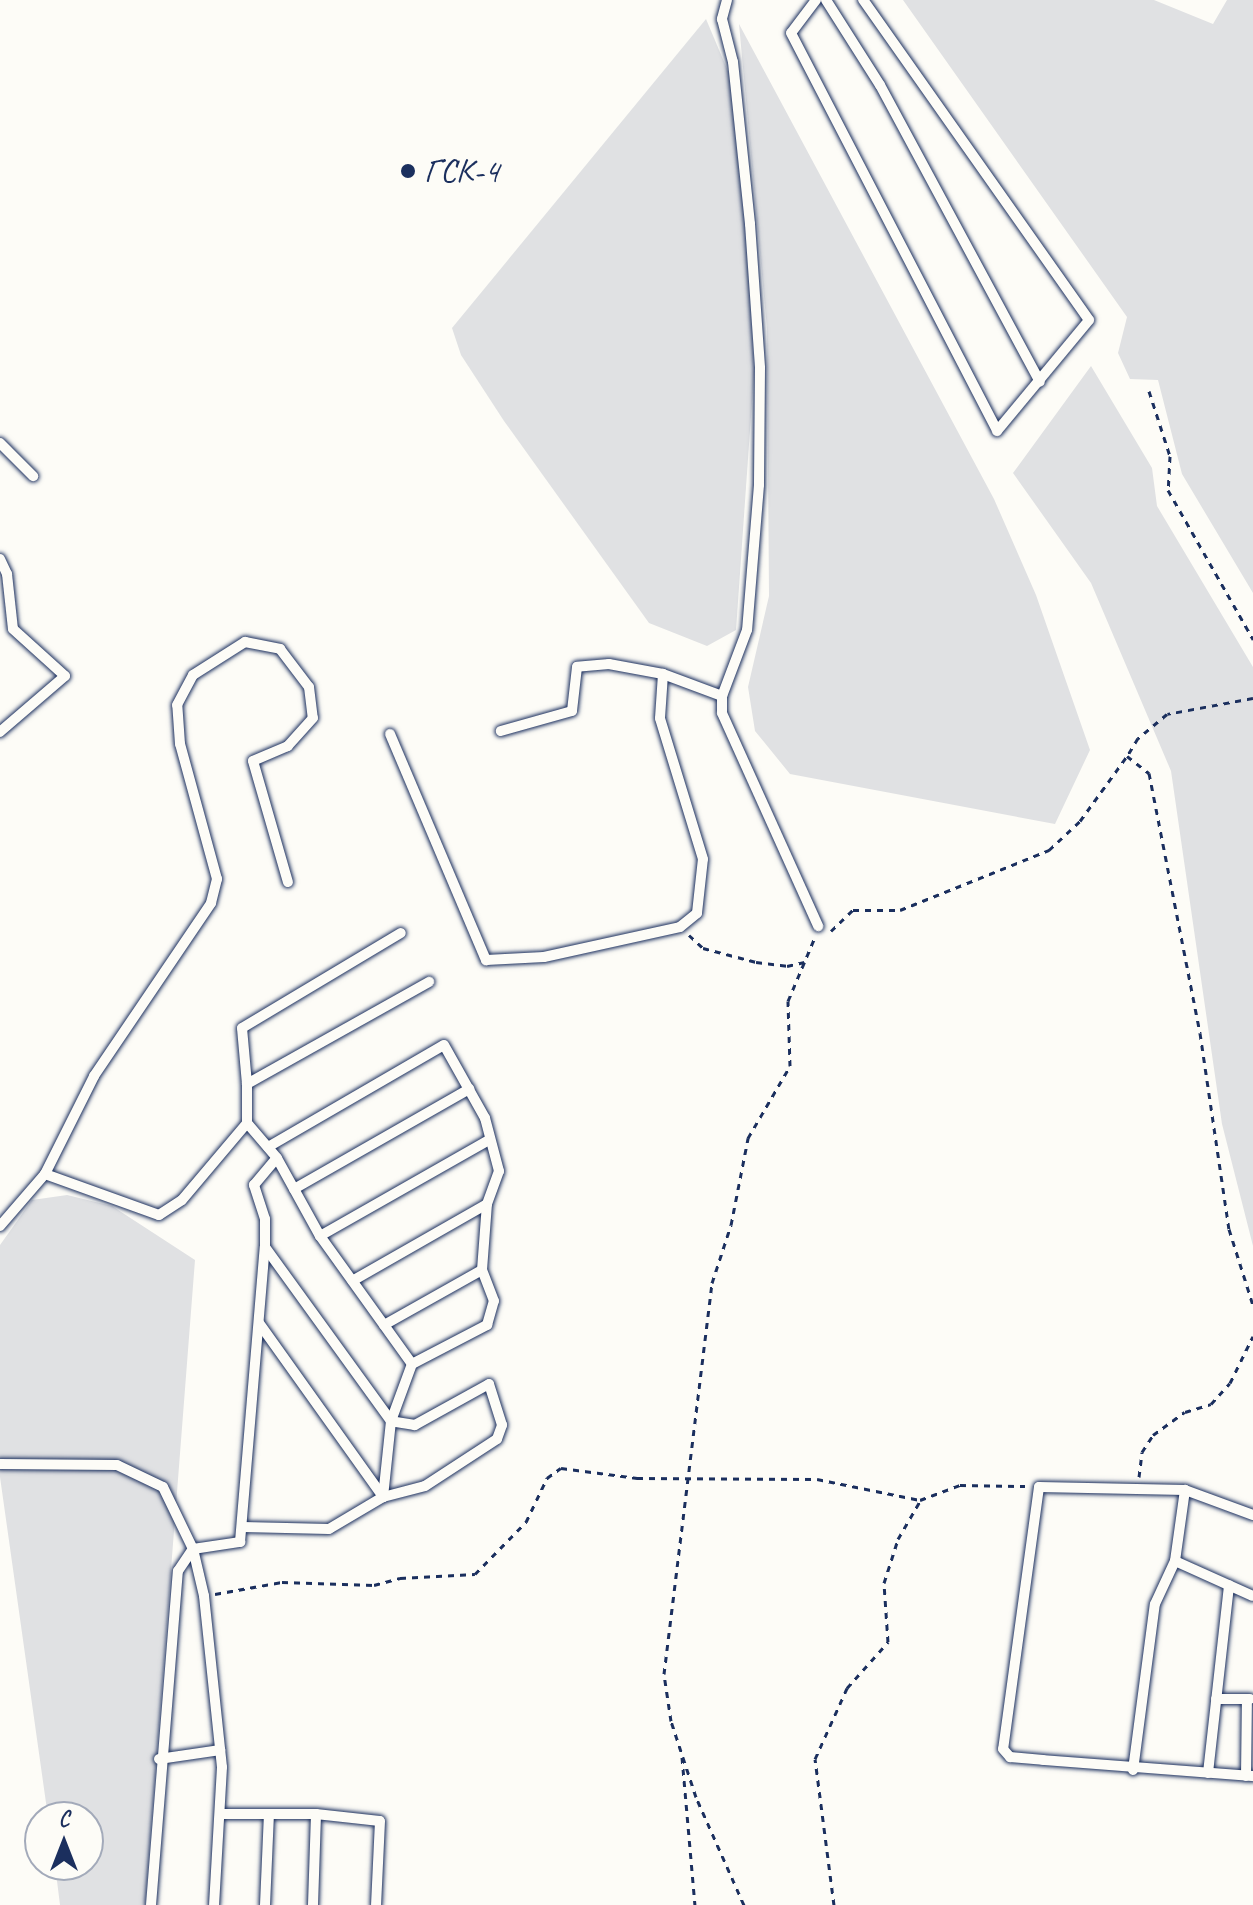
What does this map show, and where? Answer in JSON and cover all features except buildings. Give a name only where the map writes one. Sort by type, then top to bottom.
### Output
[{"type":"lane","points":[[727,0],[722,19],[733,62],[750,224],[760,368],[759,485],[747,630],[722,696],[722,713],[818,926]]},
{"type":"lane","points":[[816,0],[791,33],[997,431],[1089,320],[863,0]]},
{"type":"lane","points":[[826,0],[880,85],[1040,382]]},
{"type":"lane","points":[[0,443],[33,476]]},
{"type":"lane","points":[[0,559],[7,574],[7,610],[13,629],[65,676],[0,732]]},
{"type":"lane","points":[[0,621],[7,610]]},
{"type":"lane","points":[[0,1226],[45,1174],[94,1076],[211,903],[217,879],[180,744],[177,705],[193,675],[245,642],[280,649],[309,687],[313,718],[288,746],[253,761],[288,882]]},
{"type":"lane","points":[[501,731],[572,711],[577,667],[609,664],[663,674],[722,696]]},
{"type":"lane","points":[[390,734],[486,960],[544,957],[680,927],[697,913],[703,859],[660,718],[663,674]]},
{"type":"lane","points":[[45,1174],[159,1215],[182,1200],[247,1123],[242,1028],[401,933]]},
{"type":"lane","points":[[247,1084],[429,982]]},
{"type":"lane","points":[[268,1147],[444,1045],[485,1118],[487,1141],[499,1171],[487,1204],[482,1270],[494,1301],[487,1325],[412,1364],[391,1421],[383,1497]]},
{"type":"lane","points":[[294,1189],[469,1089]]},
{"type":"lane","points":[[247,1123],[277,1158],[320,1236],[412,1364]]},
{"type":"lane","points":[[320,1236],[487,1141]]},
{"type":"lane","points":[[151,1905],[159,1759],[178,1571],[193,1549],[240,1542],[265,1247],[265,1219],[254,1185],[277,1158]]},
{"type":"lane","points":[[352,1281],[487,1204]]},
{"type":"lane","points":[[243,1527],[329,1529],[383,1497],[425,1486],[497,1439],[502,1425],[489,1384],[415,1425],[391,1421],[265,1247]]},
{"type":"lane","points":[[384,1325],[482,1270]]},
{"type":"lane","points":[[259,1323],[383,1497]]},
{"type":"lane","points":[[0,1464],[117,1465],[163,1487],[193,1549],[204,1596],[220,1750],[223,1814],[214,1905]]},
{"type":"lane","points":[[1216,1699],[1250,1699],[1250,1776],[1133,1770],[1010,1757],[1003,1749],[1039,1487],[1185,1490],[1253,1515]]},
{"type":"lane","points":[[1133,1770],[1155,1604],[1175,1561],[1185,1490]]},
{"type":"lane","points":[[1175,1561],[1253,1596]]},
{"type":"lane","points":[[1208,1773],[1229,1585]]},
{"type":"lane","points":[[159,1759],[220,1750]]},
{"type":"lane","points":[[223,1814],[316,1814],[380,1821],[376,1905]]},
{"type":"lane","points":[[265,1905],[269,1814]]},
{"type":"lane","points":[[313,1905],[316,1814]]},
{"type":"path","points":[[1149,391],[1170,456],[1168,490],[1253,639]]},
{"type":"path","points":[[814,940],[853,910],[900,910],[1049,850],[1080,821],[1138,738],[1167,714],[1253,698]]},
{"type":"path","points":[[1127,756],[1149,773],[1200,1033],[1229,1229],[1253,1305]]},
{"type":"path","points":[[695,1905],[682,1754],[664,1674],[686,1479],[712,1283],[731,1225],[748,1138],[790,1066],[788,1001],[818,926]]},
{"type":"path","points":[[680,927],[703,948],[756,962],[805,962]]},
{"type":"path","points":[[1138,1488],[1142,1452],[1153,1435],[1185,1412],[1211,1404],[1230,1383],[1253,1336]]},
{"type":"path","points":[[204,1596],[282,1582],[374,1585],[475,1574],[526,1522],[547,1478],[561,1468],[686,1479],[817,1479],[920,1500],[960,1485],[1039,1487]]},
{"type":"path","points":[[834,1905],[815,1759],[847,1688],[888,1642],[884,1583],[898,1539],[920,1500]]},
{"type":"path","points":[[682,1754],[744,1905]]},
{"type":"shaded area","points":[[903,0],[1154,0],[1213,24],[1227,0],[1253,0],[1253,593],[1182,474],[1158,380],[1130,379],[1118,353],[1127,317]]},
{"type":"shaded area","points":[[706,19],[730,76],[747,234],[754,373],[736,630],[707,646],[649,623],[504,421],[461,355],[452,328]]},
{"type":"shaded area","points":[[739,24],[994,499],[1036,595],[1090,750],[1055,824],[790,774],[755,731],[748,687],[769,596],[767,329]]},
{"type":"shaded area","points":[[1091,366],[1152,468],[1157,506],[1253,667],[1253,1246],[1222,1124],[1171,771],[1091,583],[1013,473]]},
{"type":"shaded area","points":[[67,1195],[112,1206],[195,1260],[145,1905],[60,1905],[57,1881],[104,1881],[104,1801],[46,1801],[0,1477],[0,1245],[32,1200]]},
{"type":"place","name":"ГСК-4","points":[[408,171]]}]
